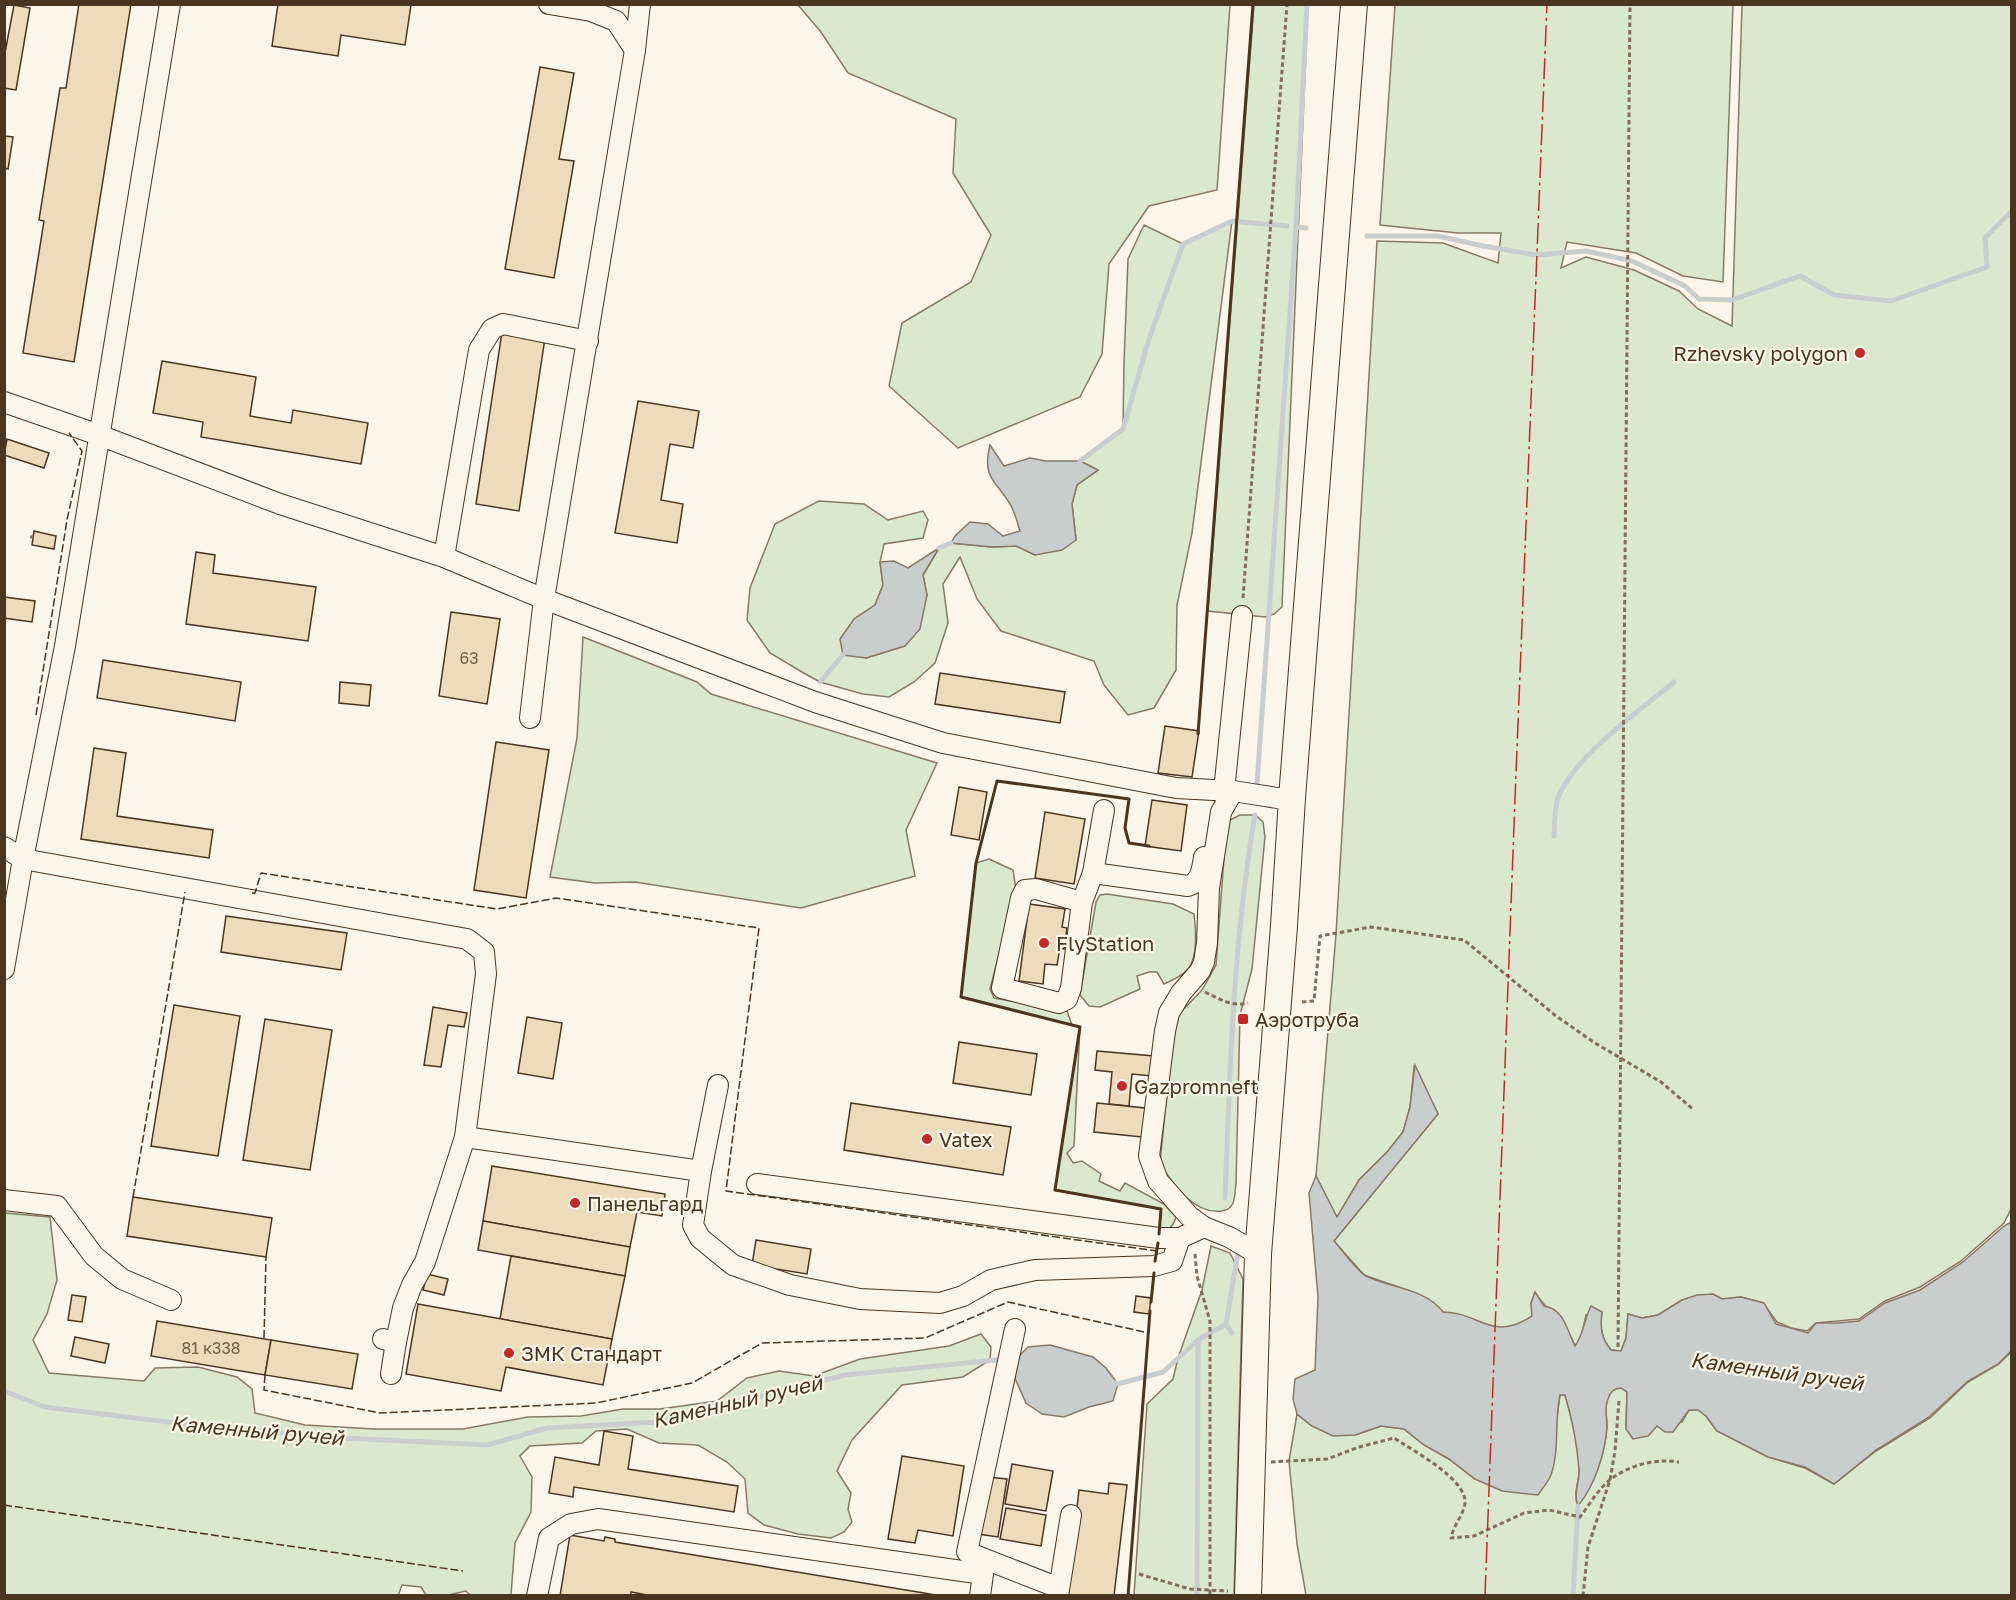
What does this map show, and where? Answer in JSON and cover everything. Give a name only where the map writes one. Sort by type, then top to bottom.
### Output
[{"type":"main road","points":[[1248,1596],[1258,1254],[1354,4]]},
{"type":"lane","points":[[4,969],[65,646],[170,4]]},
{"type":"lane","points":[[549,4],[591,10],[616,21],[635,50]]},
{"type":"lane","points":[[530,718],[544,599],[635,50],[640,4]]},
{"type":"lane","points":[[444,557],[479,350],[492,329],[502,324],[588,341]]},
{"type":"lane","points":[[4,402],[99,435],[280,504],[444,557],[544,599],[815,702],[943,743],[1176,788],[1292,798]]},
{"type":"lane","points":[[718,1085],[693,1225],[700,1238],[733,1265],[790,1285],[860,1299],[940,1303],[963,1296],[991,1280],[1035,1270],[1154,1266],[1172,1261],[1192,1232],[1189,1216],[1158,1181],[1153,1173],[1149,1156],[1165,1031],[1170,1013],[1181,993],[1200,971],[1206,954],[1209,888],[1221,812],[1228,791],[1242,616]]},
{"type":"lane","points":[[1082,902],[1036,889],[1025,890],[1021,898],[1002,988],[1059,1003],[1067,999],[1071,988],[1082,902],[1093,873],[1104,810]]},
{"type":"lane","points":[[1188,886],[1195,884],[1199,878],[1207,837],[1217,813],[1221,812]]},
{"type":"lane","points":[[4,847],[23,859],[467,939],[484,952],[486,974],[465,1137],[425,1262],[389,1340],[391,1374]]},
{"type":"lane","points":[[1093,873],[1209,888]]},
{"type":"lane","points":[[465,1137],[701,1171]]},
{"type":"lane","points":[[757,1184],[1159,1238],[1192,1232],[1229,1237],[1258,1254]]},
{"type":"lane","points":[[4,1200],[57,1206],[94,1257],[122,1279],[171,1300]]},
{"type":"lane","points":[[1015,1329],[967,1552],[1059,1592],[1071,1515]]},
{"type":"lane","points":[[537,1596],[549,1538],[571,1524],[598,1519],[983,1574],[980,1596]]},
{"type":"path","points":[[1242,616],[1287,4]]},
{"type":"path","points":[[1618,1347],[1630,4]]},
{"type":"path","points":[[1302,1002],[1314,1001],[1320,936],[1371,927],[1464,940],[1556,1016],[1660,1082],[1694,1110]]},
{"type":"path","points":[[1191,981],[1223,1002],[1248,1003]]},
{"type":"path","points":[[1192,1232],[1197,1276],[1209,1321],[1210,1596]]},
{"type":"path","points":[[1583,1596],[1588,1547],[1610,1480],[1618,1428],[1619,1401]]},
{"type":"path","points":[[1251,1462],[1327,1459],[1359,1447],[1394,1438],[1435,1465],[1461,1488],[1465,1504],[1452,1530],[1451,1538],[1474,1536],[1524,1513],[1549,1510],[1580,1517],[1610,1480],[1638,1466],[1664,1460],[1679,1462]]},
{"type":"path","points":[[1139,1574],[1204,1591]]},
{"type":"green space","points":[[798,5],[1230,5],[1217,190],[1149,206],[1109,264],[1102,354],[1080,397],[958,448],[889,386],[902,323],[971,282],[991,235],[953,173],[956,119],[848,73],[821,32]]},
{"type":"green space","points":[[1254,5],[1308,5],[1282,607],[1274,614],[1265,617],[1208,611]]},
{"type":"green space","points":[[1395,5],[1733,5],[1723,282],[1683,276],[1636,253],[1567,242],[1561,268],[1586,257],[1634,270],[1679,291],[1698,309],[1732,326],[1742,5],[2011,5],[2012,1207],[2004,1223],[1961,1261],[1920,1287],[1885,1301],[1859,1319],[1816,1323],[1807,1331],[1777,1322],[1763,1303],[1741,1297],[1722,1299],[1713,1294],[1682,1300],[1658,1315],[1642,1318],[1628,1314],[1626,1338],[1621,1351],[1611,1350],[1603,1337],[1602,1312],[1586,1315],[1581,1338],[1575,1346],[1572,1339],[1535,1293],[1531,1303],[1533,1316],[1519,1325],[1498,1328],[1443,1312],[1401,1288],[1364,1275],[1334,1241],[1438,1114],[1414,1067],[1410,1107],[1403,1132],[1359,1180],[1337,1218],[1316,1176],[1336,934],[1377,241],[1443,243],[1498,263],[1501,233],[1458,233],[1380,225]]},
{"type":"green space","points":[[1232,221],[1192,533],[1177,605],[1176,670],[1154,708],[1128,715],[1104,685],[1094,661],[1001,631],[977,599],[960,557],[943,584],[948,623],[935,663],[914,682],[889,697],[863,694],[820,682],[770,653],[747,620],[750,588],[775,524],[819,501],[864,504],[888,520],[923,511],[928,520],[923,538],[884,544],[880,562],[883,585],[875,605],[854,619],[866,658],[905,646],[927,595],[923,575],[939,548],[951,543],[992,547],[1016,546],[1035,555],[1076,540],[1072,504],[1077,485],[1098,470],[1080,461],[1123,429],[1128,259],[1144,225],[1183,244]]},
{"type":"green space","points":[[583,637],[697,682],[711,694],[937,763],[906,830],[915,876],[801,908],[635,882],[595,883],[550,877],[577,738]]},
{"type":"green space","points":[[1240,815],[1255,815],[1263,822],[1265,837],[1252,969],[1240,1015],[1235,1196],[1229,1208],[1212,1211],[1202,1208],[1185,1196],[1160,1164],[1173,1027],[1180,1013],[1202,990],[1216,965],[1226,831],[1230,820]]},
{"type":"green space","points":[[989,859],[1013,870],[1016,889],[990,989],[994,998],[1067,1011],[1072,1025],[961,997],[976,863]]},
{"type":"green space","points":[[1107,894],[1173,904],[1194,914],[1195,950],[1188,969],[1173,980],[1164,984],[1157,972],[1149,972],[1137,976],[1140,989],[1100,1007],[1089,1006],[1080,995],[1096,902],[1100,895]]},
{"type":"green space","points":[[1080,1027],[1074,1146],[1067,1153],[1073,1163],[1082,1161],[1101,1174],[1099,1181],[1120,1191],[1125,1183],[1164,1204],[1176,1217],[1172,1226],[1165,1231],[1159,1233],[1161,1209],[1055,1190]]},
{"type":"green space","points":[[5,1213],[50,1217],[57,1280],[47,1314],[33,1340],[49,1373],[144,1381],[155,1368],[198,1367],[237,1377],[252,1389],[255,1413],[305,1425],[374,1429],[463,1429],[528,1417],[581,1416],[623,1409],[660,1409],[717,1401],[747,1378],[779,1371],[814,1376],[860,1359],[949,1346],[981,1334],[991,1347],[990,1360],[963,1377],[902,1385],[852,1440],[837,1471],[851,1493],[848,1509],[852,1522],[844,1532],[831,1538],[798,1534],[764,1525],[748,1513],[745,1479],[727,1462],[698,1445],[659,1443],[627,1429],[596,1431],[582,1443],[530,1446],[520,1456],[532,1477],[531,1512],[515,1543],[511,1595],[470,1595],[466,1591],[448,1595],[426,1595],[421,1587],[402,1585],[398,1596],[5,1595]]},
{"type":"green space","points":[[1211,1246],[1230,1253],[1243,1279],[1234,1595],[1134,1595],[1147,1404],[1173,1379],[1202,1290]]},
{"type":"green space","points":[[2011,1352],[2011,1595],[1306,1595],[1297,1544],[1289,1461],[1297,1414],[1312,1426],[1355,1435],[1381,1426],[1404,1429],[1475,1479],[1556,1425],[1560,1395],[1565,1395],[1578,1455],[1579,1473],[1576,1494],[1578,1505],[1594,1478],[1601,1458],[1607,1427],[1608,1398],[1613,1391],[1621,1388],[1627,1392],[1626,1428],[1682,1422],[1689,1410],[1698,1410],[1706,1416],[1717,1431],[1768,1457],[1805,1468],[1834,1484],[1876,1451],[1930,1418],[1968,1382],[1999,1364]]},
{"type":"water","points":[[990,445],[1004,466],[1030,458],[1046,461],[1080,461],[1098,470],[1077,485],[1072,504],[1076,540],[1062,550],[1035,555],[1016,546],[992,547],[951,543],[970,522],[988,524],[1003,536],[1020,531],[1012,507],[991,478],[988,465]]},
{"type":"water","points":[[939,548],[923,575],[927,595],[920,629],[905,646],[866,658],[843,655],[840,639],[854,619],[875,605],[883,585],[880,562],[894,561],[908,568]]},
{"type":"water","points":[[1415,1065],[1438,1114],[1334,1241],[1366,1276],[1428,1298],[1443,1312],[1467,1316],[1496,1327],[1518,1324],[1532,1316],[1531,1303],[1535,1292],[1544,1306],[1556,1311],[1560,1316],[1575,1346],[1591,1306],[1602,1312],[1602,1332],[1608,1346],[1611,1350],[1621,1351],[1626,1338],[1628,1314],[1642,1318],[1658,1315],[1682,1300],[1697,1295],[1713,1294],[1722,1299],[1741,1297],[1764,1303],[1776,1324],[1808,1333],[1816,1323],[1859,1321],[1885,1303],[1920,1290],[1963,1262],[2011,1222],[2011,1351],[1998,1364],[1968,1381],[1929,1417],[1876,1450],[1834,1484],[1805,1467],[1768,1457],[1717,1431],[1706,1416],[1698,1410],[1689,1410],[1673,1432],[1665,1432],[1657,1426],[1648,1436],[1633,1439],[1626,1429],[1627,1392],[1621,1388],[1613,1391],[1609,1397],[1606,1406],[1606,1437],[1601,1458],[1594,1479],[1578,1506],[1576,1497],[1579,1474],[1576,1441],[1565,1395],[1560,1395],[1558,1405],[1554,1465],[1550,1478],[1538,1495],[1502,1491],[1475,1479],[1404,1429],[1381,1426],[1355,1435],[1333,1436],[1312,1426],[1297,1414],[1293,1399],[1295,1379],[1315,1370],[1318,1297],[1309,1193],[1316,1176],[1337,1217],[1359,1180],[1403,1132],[1410,1107]]},
{"type":"water","points":[[1050,1345],[1093,1357],[1106,1368],[1118,1384],[1113,1401],[1064,1417],[1042,1414],[1026,1403],[1013,1374],[1016,1359],[1028,1347]]},
{"type":"building","points":[[79,4],[131,4],[74,362],[23,353],[44,221],[39,220],[60,88],[66,88]]},
{"type":"building","points":[[278,4],[411,5],[405,45],[341,35],[338,56],[272,46]]},
{"type":"building","points":[[14,5],[30,8],[16,90],[4,88],[4,58]]},
{"type":"building","points":[[540,67],[574,73],[559,159],[574,161],[554,278],[505,269]]},
{"type":"building","points":[[4,136],[13,137],[8,169],[4,168]]},
{"type":"building","points":[[502,332],[545,338],[519,511],[476,504]]},
{"type":"building","points":[[162,361],[256,377],[250,416],[291,423],[293,410],[368,423],[361,464],[201,437],[203,422],[153,413]]},
{"type":"building","points":[[638,401],[699,411],[693,448],[670,444],[661,500],[683,504],[677,543],[615,533]]},
{"type":"building","points":[[7,439],[49,453],[44,468],[4,455]]},
{"type":"building","points":[[34,531],[56,536],[54,549],[32,545]]},
{"type":"building","points":[[196,552],[215,555],[213,573],[316,587],[308,641],[186,624]]},
{"type":"building","points":[[4,597],[35,601],[32,622],[4,618]]},
{"type":"building","points":[[451,612],[500,619],[487,704],[439,696]]},
{"type":"building","points":[[103,660],[241,682],[235,721],[97,698]]},
{"type":"building","points":[[940,673],[1065,692],[1060,723],[935,704]]},
{"type":"building","points":[[340,682],[371,685],[369,706],[339,703]]},
{"type":"building","points":[[1165,726],[1199,731],[1192,777],[1158,773]]},
{"type":"building","points":[[496,742],[549,750],[526,898],[474,890]]},
{"type":"building","points":[[94,748],[126,753],[117,816],[213,830],[209,858],[81,839]]},
{"type":"building","points":[[959,787],[987,792],[979,840],[951,835]]},
{"type":"building","points":[[1152,800],[1187,805],[1181,851],[1145,846]]},
{"type":"building","points":[[1045,812],[1085,819],[1074,884],[1035,878]]},
{"type":"building","name":"FlyStation","points":[[1029,904],[1065,909],[1062,927],[1067,928],[1064,949],[1060,948],[1057,965],[1045,964],[1043,984],[1019,981]]},
{"type":"building","points":[[226,916],[347,933],[341,970],[221,952]]},
{"type":"building","points":[[174,1005],[240,1016],[218,1156],[151,1146]]},
{"type":"building","points":[[433,1007],[467,1013],[464,1027],[448,1025],[441,1067],[424,1065]]},
{"type":"building","points":[[527,1017],[562,1023],[553,1079],[518,1073]]},
{"type":"building","points":[[265,1019],[332,1030],[310,1170],[243,1160]]},
{"type":"building","points":[[959,1042],[1037,1054],[1031,1095],[953,1083]]},
{"type":"building","points":[[1097,1051],[1154,1056],[1152,1076],[1132,1074],[1129,1106],[1109,1104],[1112,1072],[1095,1070]]},
{"type":"building","name":"Vatex","points":[[851,1103],[1011,1127],[1003,1175],[844,1150]]},
{"type":"building","points":[[1097,1103],[1145,1108],[1142,1137],[1094,1132]]},
{"type":"building","name":"Панельгард","points":[[492,1166],[665,1194],[662,1216],[637,1212],[630,1247],[483,1221]]},
{"type":"building","points":[[133,1197],[272,1218],[266,1257],[127,1236]]},
{"type":"building","points":[[483,1221],[630,1247],[625,1276],[478,1250]]},
{"type":"building","points":[[756,1240],[811,1249],[807,1274],[752,1265]]},
{"type":"building","name":"ЗМК Стандарт","points":[[511,1256],[625,1276],[612,1339],[500,1319]]},
{"type":"building","points":[[427,1274],[448,1279],[444,1295],[423,1290]]},
{"type":"building","points":[[72,1295],[86,1297],[82,1322],[68,1320]]},
{"type":"building","points":[[1136,1296],[1151,1298],[1149,1314],[1134,1312]]},
{"type":"building","name":"ЗМК Стандарт","points":[[418,1304],[612,1339],[603,1385],[506,1367],[501,1391],[406,1374]]},
{"type":"building","points":[[157,1321],[271,1340],[265,1375],[151,1356]]},
{"type":"building","points":[[75,1337],[109,1344],[105,1363],[71,1356]]},
{"type":"building","points":[[271,1340],[358,1354],[352,1389],[265,1375]]},
{"type":"building","points":[[604,1431],[633,1436],[628,1469],[738,1486],[734,1512],[574,1487],[573,1497],[549,1493],[555,1457],[599,1465]]},
{"type":"building","points":[[902,1456],[964,1466],[953,1536],[918,1530],[915,1543],[888,1539]]},
{"type":"building","points":[[1012,1464],[1053,1471],[1046,1511],[1005,1504]]},
{"type":"building","points":[[987,1477],[1007,1479],[998,1537],[978,1534]]},
{"type":"building","points":[[1109,1483],[1127,1485],[1114,1596],[1067,1596],[1079,1490],[1108,1494]]},
{"type":"building","points":[[1006,1508],[1046,1515],[1041,1546],[1000,1539]]},
{"type":"building","points":[[570,1535],[604,1541],[605,1537],[615,1539],[615,1542],[936,1595],[652,1596],[631,1592],[631,1596],[560,1596]]},
{"type":"waterway","points":[[1257,784],[1296,227],[1307,4]]},
{"type":"waterway","points":[[1367,236],[1438,236],[1536,255],[1586,251],[1632,261],[1685,286],[1699,299],[1732,300],[1800,276],[1834,295],[1891,301],[1987,267],[1985,238],[2012,211]]},
{"type":"waterway","points":[[1080,461],[1123,429],[1149,339],[1183,244],[1232,221],[1287,226]]},
{"type":"waterway","points":[[1296,227],[1306,228]]},
{"type":"waterway","points":[[939,548],[951,543]]},
{"type":"waterway","points":[[820,682],[843,655]]},
{"type":"waterway","points":[[1554,836],[1557,802],[1570,776],[1612,732],[1674,682]]},
{"type":"waterway","points":[[1225,1198],[1237,958],[1255,815]]},
{"type":"waterway","points":[[1226,1324],[1238,1253]]},
{"type":"waterway","name":"Каменный ручей","points":[[1112,1382],[1118,1384],[1163,1372],[1198,1340],[1226,1324],[1232,1333]]},
{"type":"waterway","points":[[1197,1596],[1198,1340]]},
{"type":"waterway","name":"Каменный ручей","points":[[4,1391],[45,1407],[168,1422],[323,1437],[487,1445],[547,1428],[658,1422],[845,1375],[1006,1359]]},
{"type":"waterway","points":[[1573,1596],[1578,1506]]},
{"type":"fence","points":[[36,715],[67,520],[82,451],[69,433]]},
{"type":"fence","points":[[252,893],[255,893],[261,873],[497,909],[556,898],[759,928],[726,1191],[1157,1251]]},
{"type":"fence","points":[[133,1197],[185,892]]},
{"type":"fence","points":[[264,1338],[266,1257]]},
{"type":"fence","points":[[265,1375],[264,1390],[380,1413],[596,1403],[692,1383],[762,1343],[925,1338],[1008,1302],[1149,1333]]},
{"type":"fence","points":[[4,1505],[463,1571]]},
{"type":"wall","points":[[1198,734],[1253,4]]},
{"type":"wall","points":[[1149,846],[1129,843],[1125,828],[1129,799],[997,781],[976,863],[961,997],[1080,1027],[1055,1190],[1161,1209],[1159,1234]]},
{"type":"wall","points":[[1155,1261],[1158,1243]]},
{"type":"wall","points":[[1151,1302],[1154,1273]]},
{"type":"wall","points":[[1128,1596],[1150,1311]]},
{"type":"power","points":[[1485,1596],[1547,4]]},
{"type":"place","name":"Rzhevsky polygon","points":[[1860,353]]},
{"type":"place","name":"FlyStation","points":[[1044,943]]},
{"type":"place","name":"Аэротруба","points":[[1243,1019]]},
{"type":"place","name":"Gazpromneft","points":[[1122,1086]]},
{"type":"place","name":"Vatex","points":[[927,1139]]},
{"type":"place","name":"Панельгард","points":[[575,1203]]},
{"type":"place","name":"ЗМК Стандарт","points":[[509,1353]]}]
